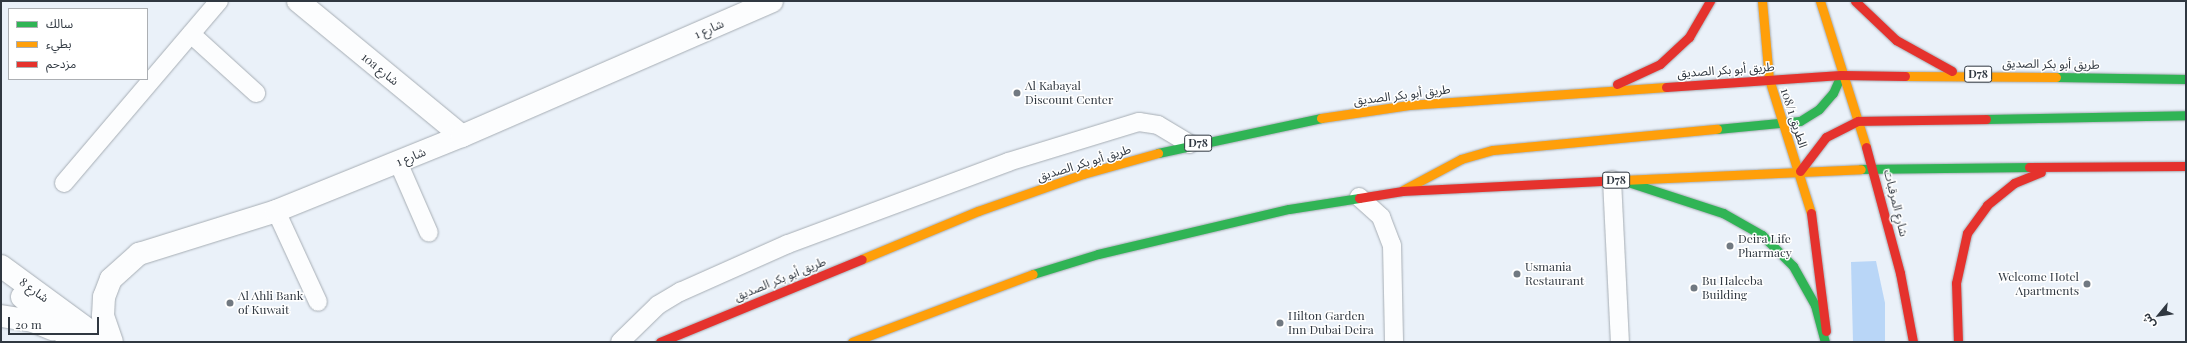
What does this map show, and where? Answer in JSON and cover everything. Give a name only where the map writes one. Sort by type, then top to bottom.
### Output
[{"type":"main road","points":[[1584,92],[1625,82],[1660,64],[1689,36],[1710,1]]},
{"type":"main road","name":"108/1 الطريق","points":[[1762,1],[1769,79],[1782,125],[1800,171]]},
{"type":"main road","points":[[1402,191],[1436,170],[1493,150],[1782,125],[1800,121],[1819,110],[1833,93],[1841,75],[1820,1]]},
{"type":"main road","points":[[1855,1],[1896,40],[1959,74]]},
{"type":"main road","name":"طريق أبو بكر الصديق","points":[[660,342],[978,211],[1083,174],[1190,144],[1299,122],[1409,104],[1841,75],[1959,74],[2186,79]]},
{"type":"main road","name":"شارع المرقبات","points":[[1841,75],[1874,168],[1900,273],[1912,342]]},
{"type":"main road","points":[[1826,342],[1820,258],[1800,171],[1826,137],[1858,121],[2186,115]]},
{"type":"main road","name":"D78","points":[[852,342],[997,285],[1098,254],[1193,229],[1359,197],[1402,191],[1874,168],[2186,166]]},
{"type":"main road","points":[[1958,342],[1956,282],[1968,233],[1987,205],[2014,183],[2051,167]]},
{"type":"main road","points":[[1616,180],[1724,213],[1762,235],[1793,266],[1815,305],[1826,342]]},
{"type":"street","name":"10a شارع","points":[[298,1],[462,136]]},
{"type":"street","name":"شارع 1","points":[[112,342],[103,316],[104,297],[111,279],[123,264],[139,254],[276,211],[462,136],[772,1]]},
{"type":"street","name":"شارع 8","points":[[1,266],[105,342]]},
{"type":"street","name":"شارع 8","points":[[1,280],[71,339]]},
{"type":"street","points":[[1,316],[33,321],[71,339]]},
{"type":"lane","points":[[64,183],[219,1]]},
{"type":"lane","points":[[191,34],[256,93]]},
{"type":"lane","points":[[620,342],[642,318],[680,292],[839,224],[1008,162],[1139,122],[1158,124],[1190,144]]},
{"type":"lane","points":[[398,162],[429,233]]},
{"type":"lane","points":[[1616,180],[1620,342]]},
{"type":"lane","points":[[1359,197],[1381,217],[1392,245],[1394,342]]},
{"type":"lane","points":[[276,211],[318,302]]},
{"type":"shaded area","points":[[1876,261],[1885,303],[1885,342],[1853,342],[1851,262]]},
{"type":"traffic: fast","points":[[1717,129],[1800,121],[1819,109],[1833,93],[1841,75]]},
{"type":"traffic: fast","points":[[2056,77],[2186,79]]},
{"type":"traffic: fast","points":[[1986,119],[2186,115]]},
{"type":"traffic: fast","points":[[1158,153],[1321,118]]},
{"type":"traffic: fast","points":[[1861,169],[2029,167]]},
{"type":"traffic: fast","points":[[1631,183],[1723,213],[1762,235],[1793,266],[1815,305],[1825,342]]},
{"type":"traffic: fast","points":[[1033,274],[1098,254],[1289,209],[1359,198]]},
{"type":"traffic: slow","points":[[1762,1],[1769,79],[1811,213]]},
{"type":"traffic: slow","points":[[1820,1],[1866,147]]},
{"type":"traffic: slow","points":[[1905,76],[2056,77]]},
{"type":"traffic: slow","points":[[1321,118],[1409,105],[1666,87]]},
{"type":"traffic: slow","points":[[1403,190],[1461,159],[1493,150],[1717,129]]},
{"type":"traffic: slow","points":[[862,259],[978,211],[1083,174],[1158,153]]},
{"type":"traffic: slow","points":[[1601,181],[1861,169]]},
{"type":"traffic: slow","points":[[852,342],[1033,274]]},
{"type":"traffic: jam","points":[[1617,84],[1660,64],[1689,37],[1710,1]]},
{"type":"traffic: jam","points":[[1855,1],[1896,40],[1952,71]]},
{"type":"traffic: jam","points":[[1666,87],[1841,75],[1905,76]]},
{"type":"traffic: jam","points":[[1800,171],[1826,137],[1858,121],[1986,119]]},
{"type":"traffic: jam","points":[[1866,147],[1900,273],[1913,342]]},
{"type":"traffic: jam","points":[[2029,167],[2186,166]]},
{"type":"traffic: jam","points":[[1958,342],[1956,283],[1967,233],[1987,205],[2014,183],[2041,172]]},
{"type":"traffic: jam","points":[[1359,198],[1402,191],[1601,181]]},
{"type":"traffic: jam","points":[[1811,213],[1826,331]]},
{"type":"traffic: jam","points":[[660,342],[862,259]]},
{"type":"place","name":"Al Kabayal Discount Center","points":[[1017,93]]},
{"type":"place","name":"Deira Life Pharmacy","points":[[1730,246]]},
{"type":"place","name":"Usmania Restaurant","points":[[1517,274]]},
{"type":"place","name":"Welcome Hotel Apartments","points":[[2087,284]]},
{"type":"place","name":"Bu Haleeba Building","points":[[1694,288]]},
{"type":"place","name":"Al Ahli Bank of Kuwait","points":[[230,303]]},
{"type":"place","name":"Hilton Garden Inn Dubai Deira","points":[[1280,323]]}]
